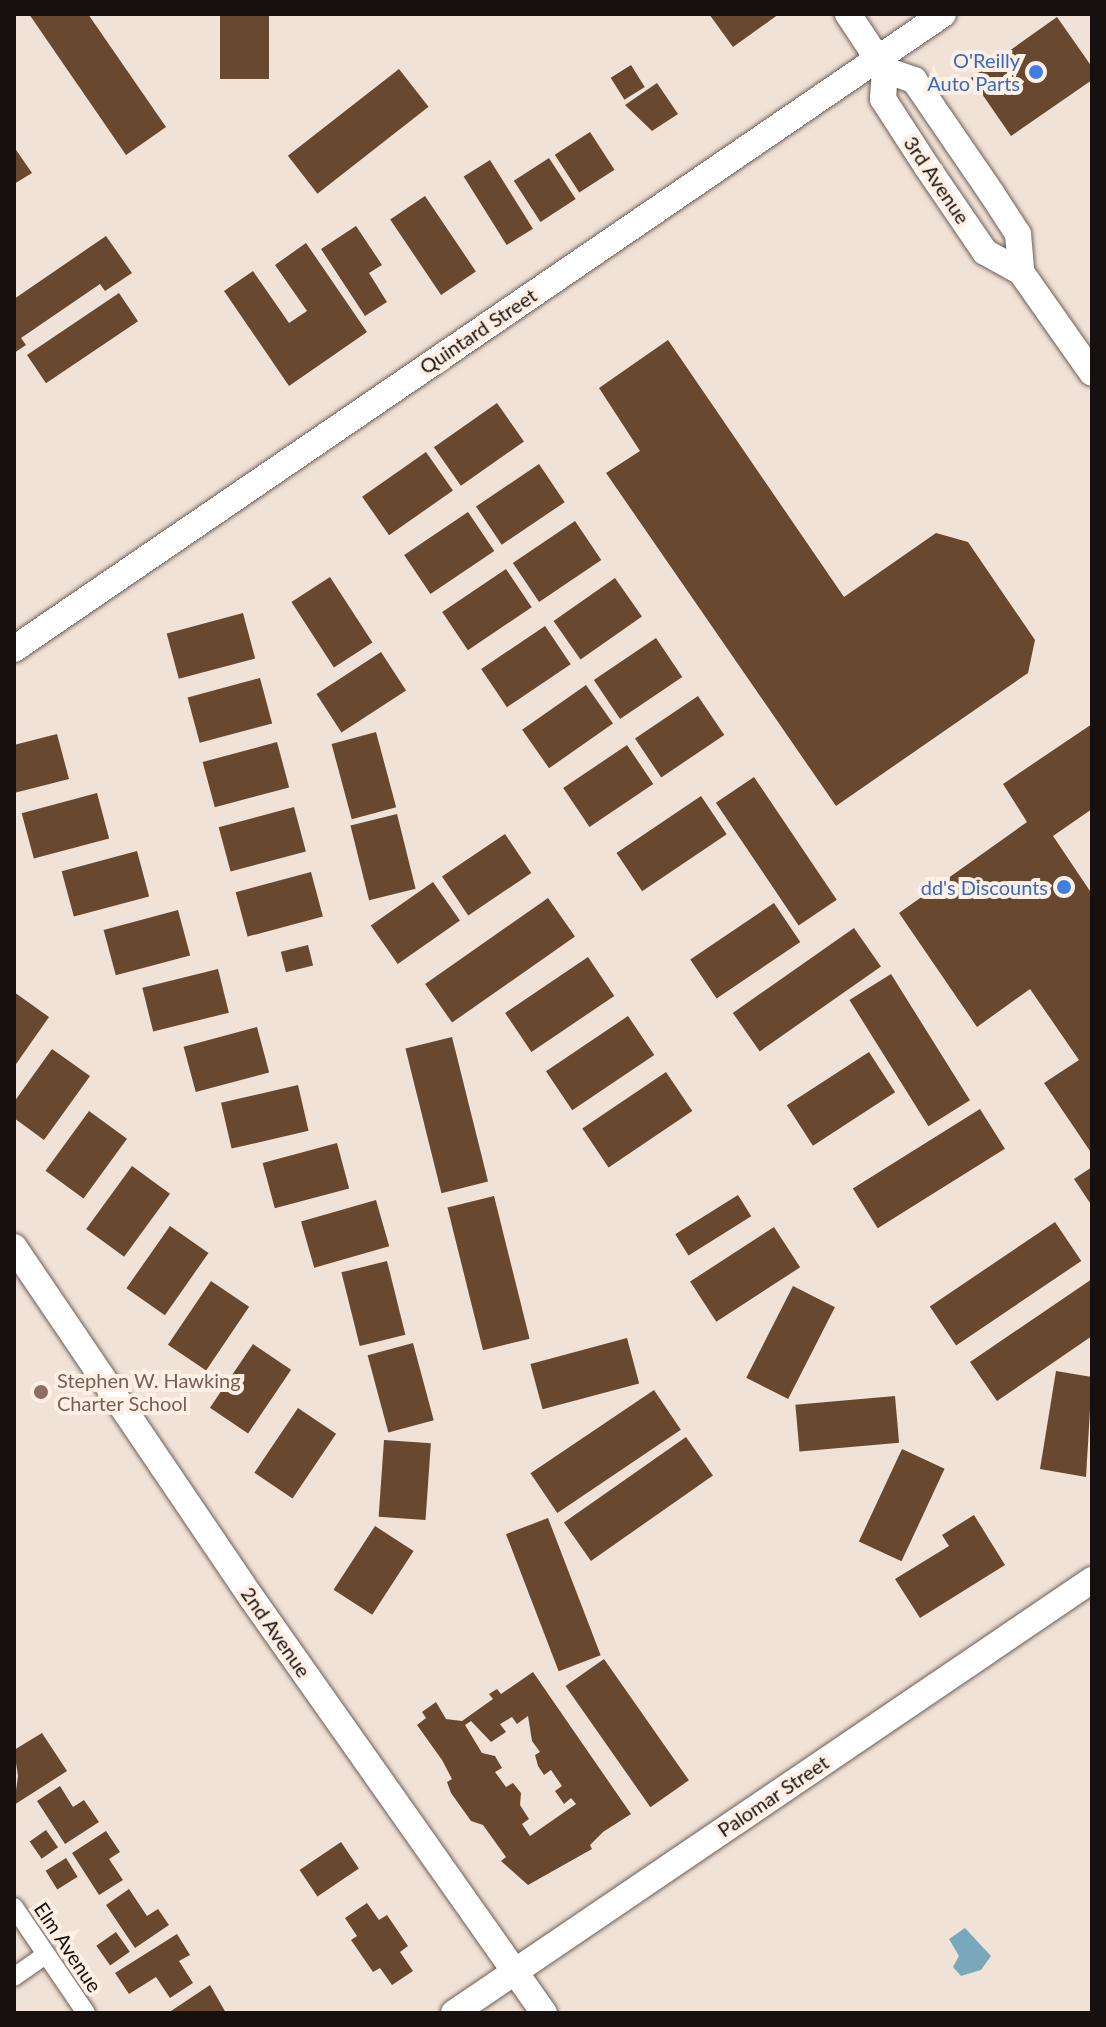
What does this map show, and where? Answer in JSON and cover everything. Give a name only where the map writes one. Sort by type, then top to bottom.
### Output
[{"type":"street","name":"3rd Avenue","points":[[848,14],[882,64],[914,80],[992,194],[1018,234],[1021,272]]},
{"type":"street","name":"Quintard Street","points":[[14,649],[882,64],[943,14]]},
{"type":"street","name":"3rd Avenue","points":[[882,64],[883,99],[927,167],[985,252],[1021,272],[1092,373]]},
{"type":"street","name":"2nd Avenue","points":[[14,1247],[251,1597],[544,2013]]},
{"type":"street","name":"Palomar Street","points":[[454,2013],[1092,1580]]},
{"type":"street","name":"Elm Avenue","points":[[14,1907],[86,2013]]},
{"type":"street","points":[[14,1977],[45,1955]]},
{"type":"water","points":[[965,1928],[991,1956],[981,1970],[961,1976],[953,1967],[959,1956],[949,1939]]},
{"type":"building","points":[[29,14],[88,14],[166,127],[126,155]]},
{"type":"building","points":[[220,14],[269,14],[269,79],[220,79]]},
{"type":"building","points":[[709,14],[779,14],[733,47]]},
{"type":"building","name":"O'Reilly Auto Parts","points":[[1057,17],[1092,67],[1092,80],[1011,136],[971,78]]},
{"type":"building","points":[[631,65],[645,87],[624,100],[611,78]]},
{"type":"building","points":[[399,69],[429,107],[317,194],[288,156]]},
{"type":"building","points":[[657,83],[678,114],[652,131],[625,105]]},
{"type":"building","points":[[590,132],[615,170],[579,193],[555,155]]},
{"type":"building","points":[[14,147],[32,173],[14,184]]},
{"type":"building","points":[[549,158],[576,199],[540,222],[514,181]]},
{"type":"building","points":[[490,160],[533,229],[507,245],[464,176]]},
{"type":"building","points":[[425,196],[476,271],[441,295],[390,219]]},
{"type":"building","points":[[356,226],[382,265],[369,273],[387,302],[365,316],[321,249]]},
{"type":"building","points":[[106,236],[132,273],[105,291],[100,284],[21,338],[26,345],[14,353],[14,299]]},
{"type":"building","points":[[306,243],[367,332],[289,386],[224,291],[253,271],[289,323],[307,311],[275,265]]},
{"type":"building","points":[[119,293],[138,321],[46,383],[27,355]]},
{"type":"building","points":[[668,340],[844,597],[936,533],[968,542],[1035,640],[1028,673],[836,806],[606,473],[640,451],[599,388]]},
{"type":"building","points":[[497,403],[524,442],[461,486],[434,447]]},
{"type":"building","points":[[426,452],[453,491],[389,535],[362,497]]},
{"type":"building","points":[[539,464],[565,502],[502,545],[476,506]]},
{"type":"building","points":[[468,512],[494,551],[430,594],[404,555]]},
{"type":"building","points":[[575,521],[601,560],[539,602],[513,563]]},
{"type":"building","points":[[506,569],[532,607],[468,650],[442,612]]},
{"type":"building","points":[[330,577],[372,642],[334,667],[291,602]]},
{"type":"building","points":[[615,578],[642,617],[581,660],[554,621]]},
{"type":"building","points":[[243,613],[255,658],[179,679],[167,633]]},
{"type":"building","points":[[545,626],[571,664],[507,707],[481,669]]},
{"type":"building","points":[[656,638],[682,677],[620,719],[594,680]]},
{"type":"building","points":[[381,652],[406,691],[341,733],[316,694]]},
{"type":"building","points":[[260,678],[272,723],[200,743],[188,697]]},
{"type":"building","points":[[586,685],[613,724],[549,768],[522,730]]},
{"type":"building","points":[[698,696],[724,735],[661,777],[635,738]]},
{"type":"building","points":[[1092,724],[1092,809],[1053,836],[1092,894],[1092,1154],[1044,1083],[1079,1060],[1030,989],[977,1027],[899,913],[1027,822],[1003,784]]},
{"type":"building","points":[[376,732],[396,807],[352,819],[332,744]]},
{"type":"building","points":[[57,734],[69,779],[14,793],[14,745]]},
{"type":"building","points":[[277,742],[289,787],[215,807],[203,762]]},
{"type":"building","points":[[627,745],[653,784],[589,827],[563,788]]},
{"type":"building","points":[[754,777],[837,900],[799,925],[716,803]]},
{"type":"building","points":[[97,793],[109,838],[34,859],[22,813]]},
{"type":"building","points":[[701,796],[727,834],[642,891],[616,853]]},
{"type":"building","points":[[294,807],[306,851],[231,872],[219,827]]},
{"type":"building","points":[[397,814],[416,889],[369,900],[350,826]]},
{"type":"building","points":[[505,834],[531,873],[468,915],[442,876]]},
{"type":"building","points":[[137,851],[149,896],[74,917],[62,871]]},
{"type":"building","points":[[311,872],[323,916],[248,937],[236,892]]},
{"type":"building","points":[[433,882],[460,921],[398,964],[371,926]]},
{"type":"building","points":[[548,898],[575,937],[452,1023],[425,984]]},
{"type":"building","points":[[774,903],[800,942],[717,998],[690,959]]},
{"type":"building","points":[[178,910],[190,955],[116,975],[104,930]]},
{"type":"building","points":[[854,928],[881,967],[760,1051],[733,1013]]},
{"type":"building","points":[[308,945],[313,965],[286,972],[281,952]]},
{"type":"building","points":[[588,957],[614,996],[531,1052],[505,1013]]},
{"type":"building","points":[[218,969],[229,1013],[153,1032],[142,988]]},
{"type":"building","points":[[891,974],[970,1100],[928,1126],[849,1000]]},
{"type":"building","points":[[14,992],[49,1017],[14,1067]]},
{"type":"building","points":[[628,1016],[654,1055],[572,1110],[546,1071]]},
{"type":"building","points":[[257,1027],[269,1072],[196,1092],[184,1047]]},
{"type":"building","points":[[452,1037],[488,1182],[441,1193],[405,1049]]},
{"type":"building","points":[[52,1049],[90,1076],[44,1140],[14,1118],[14,1102]]},
{"type":"building","points":[[869,1052],[895,1092],[813,1146],[787,1105]]},
{"type":"building","points":[[666,1072],[692,1111],[609,1167],[582,1128]]},
{"type":"building","points":[[298,1085],[309,1131],[232,1149],[221,1103]]},
{"type":"building","points":[[980,1109],[1005,1149],[878,1228],[853,1188]]},
{"type":"building","points":[[89,1111],[127,1139],[84,1198],[46,1171]]},
{"type":"building","points":[[337,1143],[349,1188],[275,1208],[263,1163]]},
{"type":"building","points":[[132,1166],[170,1194],[124,1257],[86,1229]]},
{"type":"building","points":[[1092,1167],[1092,1206],[1074,1179]]},
{"type":"building","points":[[738,1195],[751,1216],[688,1255],[675,1234]]},
{"type":"building","points":[[494,1196],[530,1339],[483,1350],[447,1208]]},
{"type":"building","points":[[376,1200],[389,1246],[314,1268],[301,1221]]},
{"type":"building","points":[[1055,1222],[1081,1261],[956,1345],[930,1306]]},
{"type":"building","points":[[170,1226],[209,1253],[165,1315],[126,1288]]},
{"type":"building","points":[[774,1227],[800,1267],[716,1322],[690,1281]]},
{"type":"building","points":[[387,1261],[405,1335],[360,1346],[341,1272]]},
{"type":"building","points":[[1092,1279],[1092,1336],[997,1401],[970,1362]]},
{"type":"building","points":[[211,1281],[249,1307],[206,1371],[168,1345]]},
{"type":"building","points":[[793,1286],[835,1307],[788,1399],[746,1378]]},
{"type":"building","points":[[627,1338],[639,1383],[543,1409],[530,1364]]},
{"type":"building","points":[[413,1343],[434,1420],[388,1432],[368,1355]]},
{"type":"building","points":[[253,1344],[291,1370],[248,1434],[210,1408]]},
{"type":"building","points":[[1056,1371],[1092,1377],[1086,1477],[1040,1469]]},
{"type":"building","points":[[654,1390],[681,1430],[557,1513],[530,1473]]},
{"type":"building","points":[[895,1396],[899,1443],[799,1452],[795,1405]]},
{"type":"building","points":[[298,1408],[336,1434],[293,1498],[254,1473]]},
{"type":"building","points":[[686,1437],[713,1476],[591,1561],[564,1522]]},
{"type":"building","points":[[384,1440],[431,1443],[426,1520],[379,1517]]},
{"type":"building","points":[[902,1449],[945,1469],[901,1561],[859,1541]]},
{"type":"building","points":[[974,1515],[1005,1565],[920,1618],[895,1579],[949,1546],[942,1535]]},
{"type":"building","points":[[548,1518],[601,1655],[559,1671],[506,1534]]},
{"type":"building","points":[[375,1526],[414,1551],[372,1615],[334,1590]]},
{"type":"building","points":[[604,1659],[689,1780],[650,1807],[565,1686]]},
{"type":"building","points":[[533,1672],[631,1814],[603,1832],[590,1845],[592,1849],[528,1885],[501,1861],[506,1857],[483,1825],[471,1821],[451,1793],[447,1782],[452,1779],[417,1725],[426,1718],[422,1712],[436,1702],[446,1719],[462,1721],[493,1699],[489,1694],[497,1689],[501,1694]],"holes":[[[528,1716],[532,1741],[540,1752],[535,1755],[538,1766],[544,1775],[551,1770],[562,1786],[555,1791],[564,1804],[571,1798],[576,1804],[530,1836],[522,1824],[529,1819],[520,1805],[521,1793],[513,1783],[506,1787],[495,1772],[502,1768],[495,1756],[482,1753],[465,1725],[471,1721],[491,1742],[506,1732],[500,1724],[512,1717],[517,1724]]]},
{"type":"building","points":[[42,1733],[67,1771],[14,1805],[18,1776],[14,1750]]},
{"type":"building","points":[[60,1786],[73,1807],[84,1800],[99,1822],[65,1844],[37,1801]]},
{"type":"building","points":[[46,1830],[58,1847],[42,1859],[30,1841]]},
{"type":"building","points":[[106,1831],[120,1852],[109,1859],[123,1880],[99,1895],[72,1853]]},
{"type":"building","points":[[341,1842],[359,1869],[317,1896],[300,1870]]},
{"type":"building","points":[[66,1858],[78,1877],[57,1889],[46,1871]]},
{"type":"building","points":[[129,1889],[147,1916],[158,1909],[169,1925],[135,1948],[106,1905]]},
{"type":"building","points":[[367,1903],[379,1920],[387,1915],[408,1946],[400,1952],[413,1971],[392,1985],[380,1968],[373,1972],[351,1940],[357,1936],[345,1918]]},
{"type":"building","points":[[116,1932],[130,1952],[110,1965],[96,1946]]},
{"type":"building","points":[[177,1934],[190,1955],[179,1961],[193,1983],[170,1998],[156,1977],[129,1994],[115,1973]]},
{"type":"building","points":[[210,1985],[226,2013],[168,2013]]},
{"type":"place","name":"O'Reilly Auto Parts","points":[[1036,72]]},
{"type":"place","name":"dd's Discounts","points":[[1064,887]]},
{"type":"place","name":"Stephen W. Hawking Charter School","points":[[41,1392]]}]
